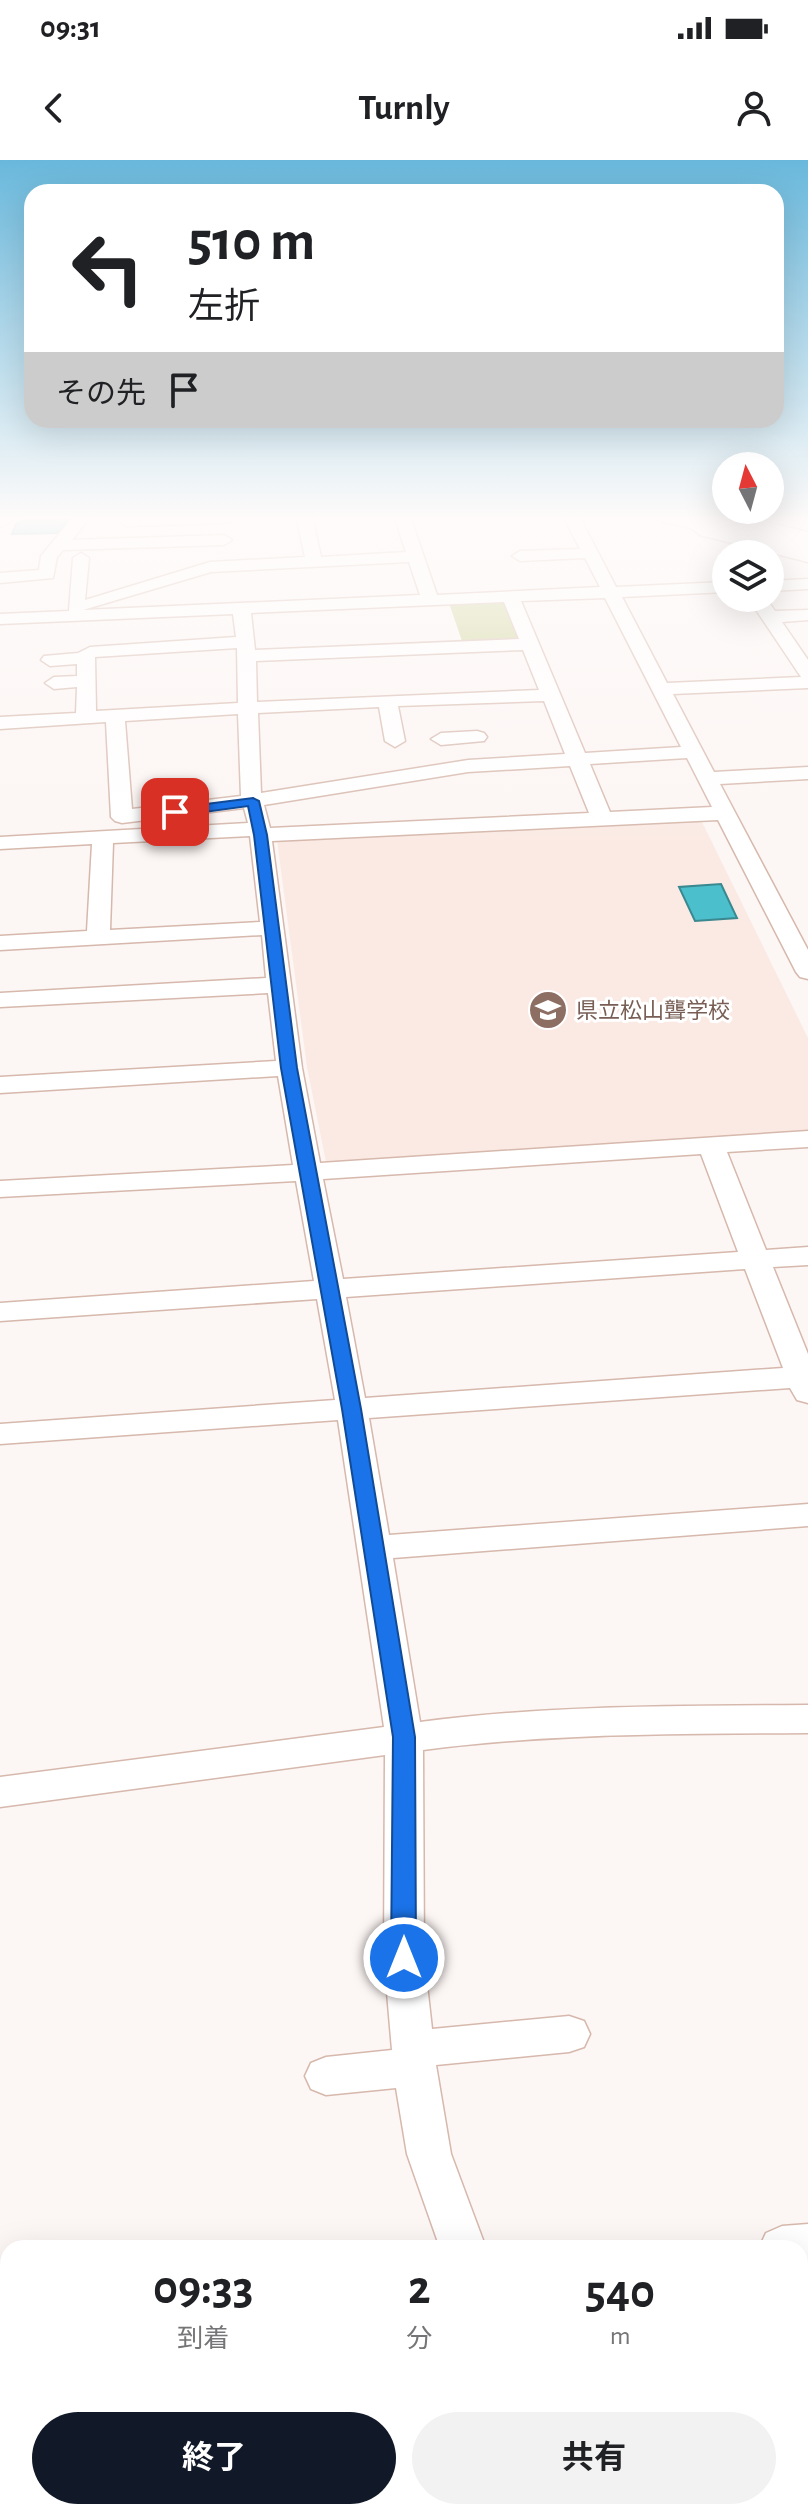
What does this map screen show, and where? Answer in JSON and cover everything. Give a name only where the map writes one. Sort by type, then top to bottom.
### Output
[{"type":"street","points":[[54,638],[56,626]]},
{"type":"street","points":[[240,626],[246,649],[253,801],[260,832],[289,1068],[352,1409],[404,1737],[404,1958],[413,2058],[429,2154],[460,2240]]},
{"type":"street","points":[[523,626],[602,818]]},
{"type":"street","points":[[629,626],[726,813],[801,945],[808,972]]},
{"type":"street","points":[[779,626],[800,649],[808,674]]},
{"type":"street","points":[[86,720],[86,658],[90,652],[101,649],[246,649],[360,660],[426,662],[530,644]]},
{"type":"street","points":[[50,660],[86,658]]},
{"type":"street","points":[[426,662],[437,700]]},
{"type":"street","points":[[54,683],[86,681]]},
{"type":"street","points":[[662,689],[808,682]]},
{"type":"street","points":[[0,723],[86,720],[247,707],[549,695]]},
{"type":"street","points":[[388,702],[395,741]]},
{"type":"street","points":[[322,704],[323,715],[338,722]]},
{"type":"street","points":[[115,718],[122,817],[253,801],[468,766],[694,752]]},
{"type":"street","points":[[458,738],[468,766]]},
{"type":"street","points":[[708,778],[808,773]]},
{"type":"street","points":[[0,843],[726,813]]},
{"type":"street","points":[[98,938],[103,838]]},
{"type":"street","points":[[0,943],[272,928]]},
{"type":"street","points":[[0,1000],[279,985]]},
{"type":"street","points":[[0,1085],[289,1068]]},
{"type":"street","points":[[0,1189],[808,1139]]},
{"type":"street","points":[[0,1434],[352,1409],[805,1385],[711,1146]]},
{"type":"street","points":[[0,1312],[808,1256]]},
{"type":"street","points":[[375,1548],[808,1515]]},
{"type":"street","points":[[0,1792],[498,1726],[576,1721],[808,1719]]},
{"type":"street","points":[[326,2076],[413,2058],[569,2034]]},
{"type":"shaded area","name":"県立松山聾学校","points":[[701,820],[808,1038],[808,1135],[333,1165],[326,1162],[307,1067],[277,840]]},
{"type":"green space","points":[[457,626],[516,626],[521,639],[463,644]]},
{"type":"water","points":[[721,884],[737,918],[695,921],[679,887]]},
{"type":"place","name":"県立松山聾学校","points":[[548,1010]]},
{"type":"route","points":[[175,812],[253,801],[261,835],[289,1068],[352,1409],[404,1737],[404,1958]]}]
